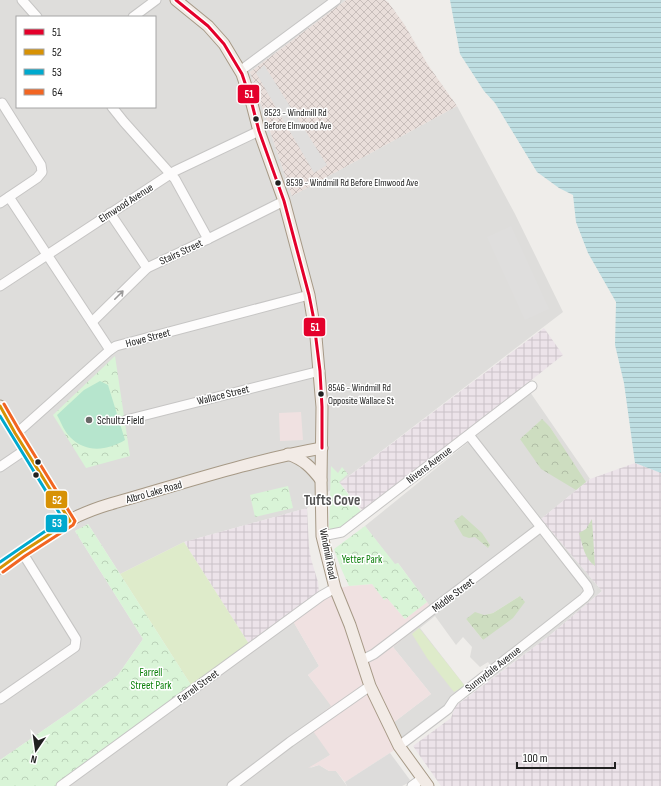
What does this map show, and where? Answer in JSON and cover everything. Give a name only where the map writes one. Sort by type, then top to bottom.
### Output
[{"type":"main road","name":"Windmill Road","points":[[176,0],[208,26],[224,44],[240,71],[284,201],[309,295],[320,371],[322,407],[322,536],[335,588],[362,660],[370,686],[399,746],[425,782]]},
{"type":"main road","points":[[0,406],[25,450],[70,521]]},
{"type":"main road","name":"Albro Lake Road","points":[[0,568],[22,552],[85,513],[107,505],[288,454],[322,448]]},
{"type":"main road","points":[[288,454],[300,459],[313,469],[321,480]]},
{"type":"street","points":[[22,0],[36,16]]},
{"type":"street","points":[[134,16],[156,0]]},
{"type":"street","points":[[240,71],[336,0]]},
{"type":"street","points":[[0,203],[10,198],[37,178],[42,172],[40,165],[2,103]]},
{"type":"street","points":[[113,108],[175,179],[208,239]]},
{"type":"street","name":"Elmwood Avenue","points":[[0,286],[170,174],[259,130]]},
{"type":"street","points":[[10,198],[110,350]]},
{"type":"street","name":"Stairs Street","points":[[92,322],[147,268],[284,201]]},
{"type":"street","points":[[110,213],[147,268]]},
{"type":"street","name":"Howe Street","points":[[15,433],[18,432],[116,346],[309,295]]},
{"type":"street","name":"Wallace Street","points":[[126,420],[320,371]]},
{"type":"street","name":"Nivens Avenue","points":[[322,536],[342,532],[532,386]]},
{"type":"street","points":[[469,435],[541,527]]},
{"type":"street","points":[[0,467],[25,450]]},
{"type":"street","name":"Sunnydale Avenue","points":[[399,746],[448,709],[454,700],[584,598],[588,592],[587,586],[541,527]]},
{"type":"street","name":"Middle Street","points":[[362,660],[374,654],[541,527]]},
{"type":"street","points":[[0,699],[75,647],[76,643],[76,639],[22,552]]},
{"type":"street","name":"Farrell Street","points":[[61,786],[320,596],[335,588]]},
{"type":"street","points":[[232,786],[290,742],[370,686]]},
{"type":"street","points":[[412,786],[425,782]]},
{"type":"shaded area","points":[[0,0],[346,0],[250,72],[292,196],[457,106],[515,214],[563,312],[307,508],[184,542],[120,574],[88,524],[75,531],[143,639],[118,675],[74,709],[0,760]]},
{"type":"shaded area","points":[[346,0],[385,0],[388,2],[404,24],[428,65],[457,106],[292,196],[250,72]]},
{"type":"shaded area","points":[[264,65],[327,165],[314,173],[256,73]]},
{"type":"shaded area","points":[[511,226],[549,309],[525,320],[487,237]]},
{"type":"shaded area","points":[[544,328],[563,355],[364,512],[340,483]]},
{"type":"shaded area","points":[[530,392],[590,479],[541,519],[602,591],[549,636],[399,747],[389,726],[431,694],[393,647],[435,613],[398,563],[395,565],[365,526]],"holes":[[[541,420],[550,427],[562,446],[520,439]],[[520,596],[483,640],[466,619],[493,613]],[[435,616],[456,645],[463,637],[472,647],[470,657],[480,667],[488,662],[492,668],[465,686],[420,628]]]},
{"type":"shaded area","points":[[301,412],[303,440],[280,441],[279,413]]},
{"type":"shaded area","points":[[635,463],[661,473],[661,786],[441,786],[413,746],[451,718],[457,705],[549,636],[602,591],[541,519],[590,479]]},
{"type":"shaded area","points":[[307,508],[309,547],[318,582],[319,593],[249,644],[184,542]]},
{"type":"shaded area","points":[[372,584],[384,600],[387,598],[405,619],[427,602],[435,613],[393,647],[431,694],[389,726],[399,747],[345,782],[336,771],[329,771],[319,765],[308,768],[330,755],[308,724],[331,706],[308,675],[319,666],[289,614],[319,593],[349,586]]},
{"type":"shaded area","points":[[289,614],[319,666],[308,675],[332,706],[330,755],[310,768],[319,765],[329,771],[336,771],[347,786],[58,786],[191,685]]},
{"type":"shaded area","points":[[390,753],[410,780],[408,783],[402,786],[347,786],[345,782]]},
{"type":"green space","points":[[115,356],[130,456],[86,468],[53,415]]},
{"type":"green space","name":"Schultz Field","points":[[100,381],[108,385],[125,440],[118,444],[96,449],[82,446],[70,437],[57,415],[84,390]]},
{"type":"green space","points":[[542,419],[550,427],[586,482],[576,490],[541,469],[520,439]]},
{"type":"green space","points":[[331,466],[338,473],[342,467],[348,474],[339,482],[362,513],[342,529],[333,531],[329,528]]},
{"type":"green space","points":[[288,486],[293,508],[255,517],[250,495]]},
{"type":"green space","points":[[462,515],[482,533],[490,545],[488,548],[475,537],[469,538],[463,536],[454,521]]},
{"type":"green space","points":[[592,519],[595,566],[586,555],[579,533],[586,529]]},
{"type":"green space","name":"Farrell Street Park","points":[[88,524],[191,685],[58,786],[0,786],[0,760],[74,709],[118,675],[143,639],[75,531]]},
{"type":"green space","name":"Yetter Park","points":[[365,526],[395,564],[398,563],[427,602],[405,619],[387,598],[384,600],[372,584],[349,586],[340,566],[334,549]]},
{"type":"green space","points":[[184,542],[249,644],[191,685],[120,574]]},
{"type":"green space","points":[[520,596],[525,602],[513,618],[483,640],[466,619],[475,612],[484,615],[493,613]]},
{"type":"green space","points":[[419,628],[465,686],[454,692],[427,658],[412,634]]},
{"type":"water","points":[[450,0],[661,0],[661,473],[635,463],[624,383],[615,345],[616,302],[588,253],[576,222],[573,195],[559,188],[537,172],[495,103],[484,91],[460,54]]},
{"type":"transit line","name":"51","points":[[176,0],[208,26],[224,44],[242,74],[259,131],[284,201],[313,315],[320,371],[322,448]]},
{"type":"transit line","name":"64","points":[[3,572],[73,525],[75,521],[4,404]]},
{"type":"transit line","name":"52","points":[[0,406],[15,433],[70,521],[0,568]]},
{"type":"transit line","name":"53","points":[[0,416],[63,519],[0,562]]},
{"type":"place","name":"8523 - Windmill Rd Before Elmwood Ave","points":[[256,119]]},
{"type":"place","name":"8539 - Windmill Rd Before Elmwood Ave","points":[[278,183]]},
{"type":"place","name":"8546 - Windmill Rd Opposite Wallace St","points":[[321,394]]},
{"type":"place","name":"Schultz Field","points":[[89,420]]},
{"type":"district","name":"Tufts Cove","points":[[332,500]]}]
